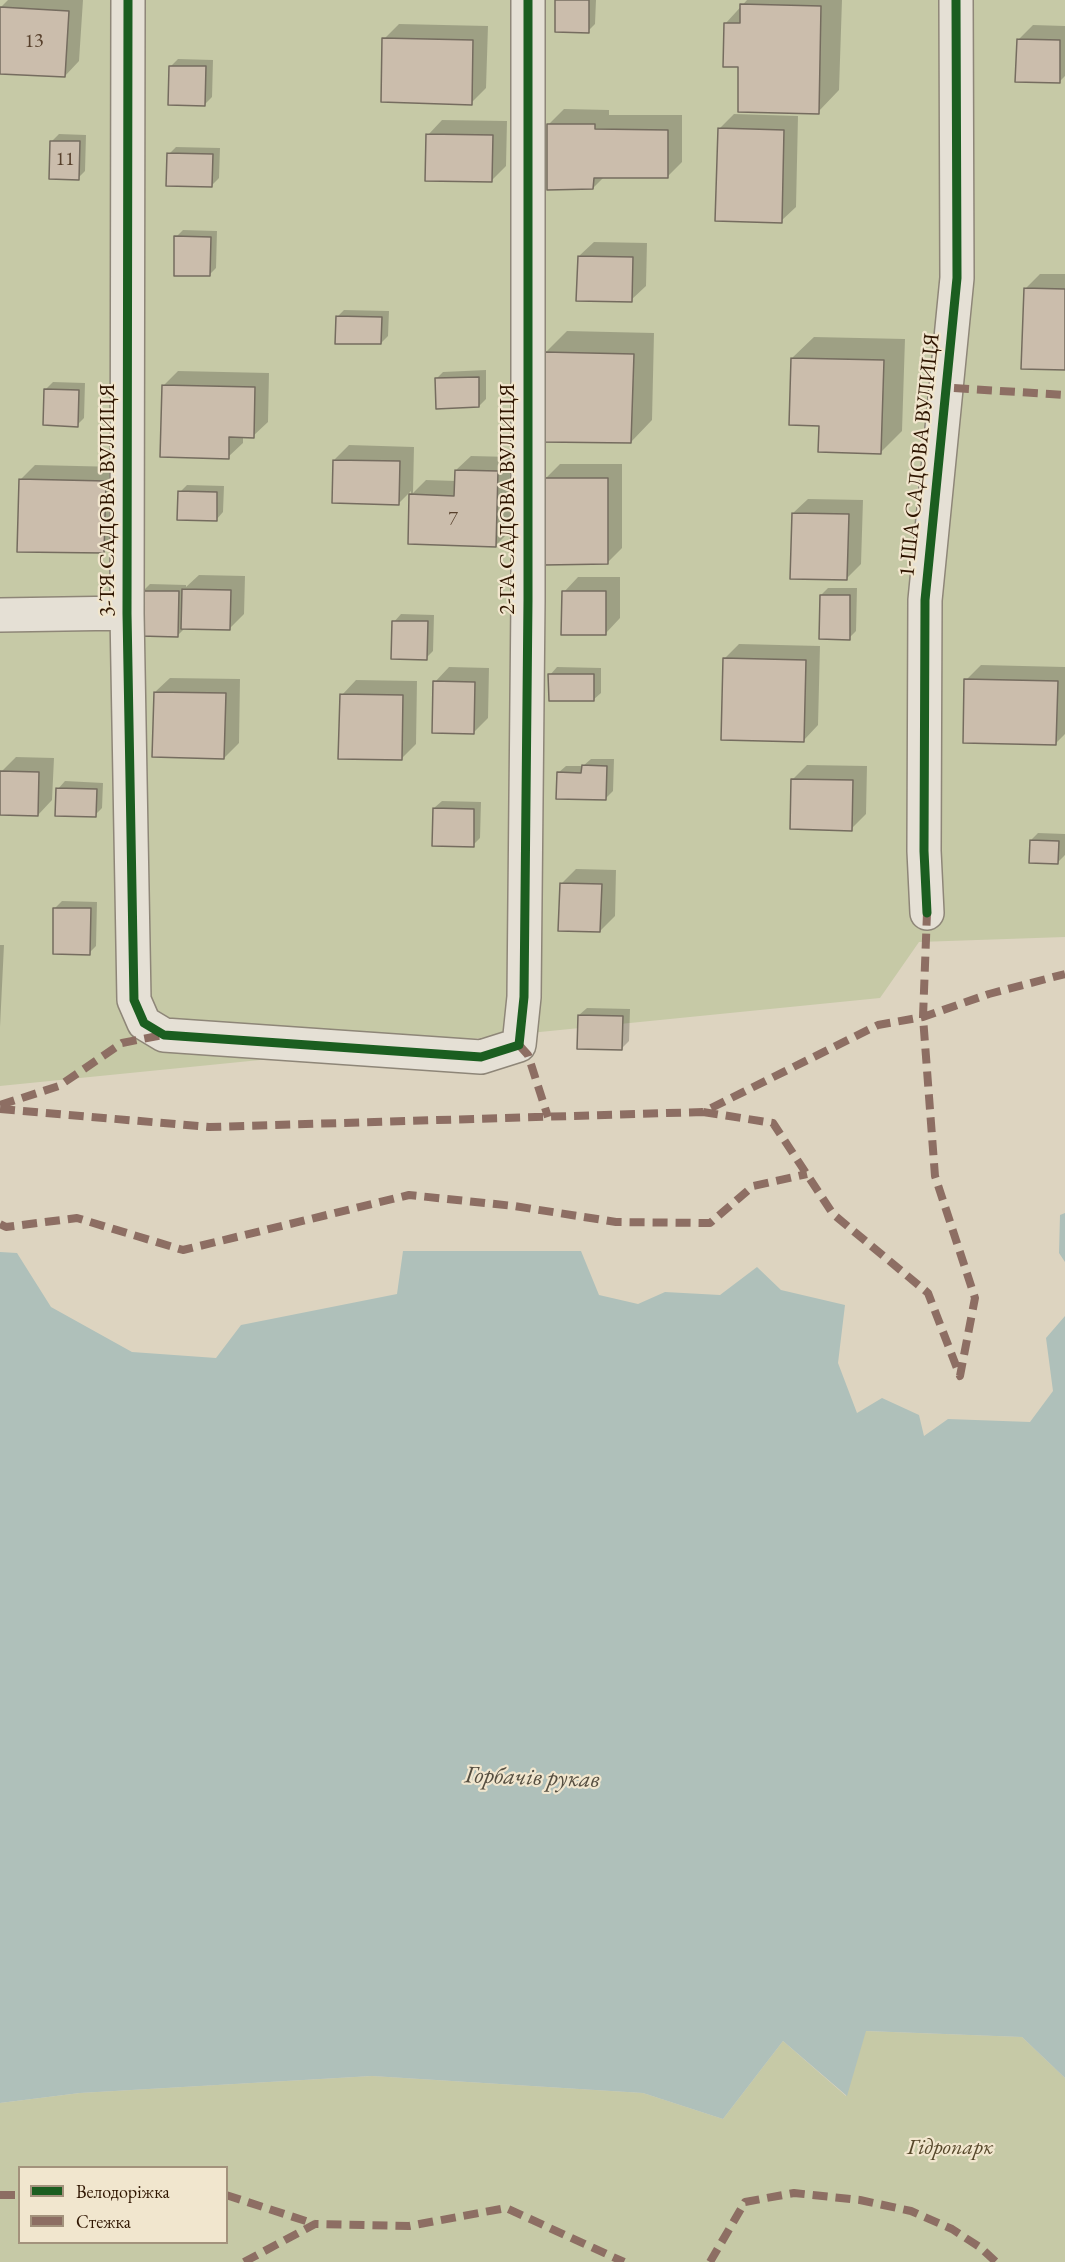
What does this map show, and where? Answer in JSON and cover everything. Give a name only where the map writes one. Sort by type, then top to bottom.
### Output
[{"type":"street","name":"3-ТЯ САДОВА ВУЛИЦЯ","points":[[128,0],[127,613],[134,1000]]},
{"type":"street","name":"2-ГА САДОВА ВУЛИЦЯ","points":[[134,1000],[144,1023],[164,1035],[482,1057],[519,1045],[525,997],[528,612],[528,0]]},
{"type":"street","name":"1-ША САДОВА ВУЛИЦЯ","points":[[927,913],[924,851],[925,600],[957,278],[956,0]]},
{"type":"street","points":[[0,615],[127,613]]},
{"type":"green space","points":[[0,0],[1065,0],[1065,937],[919,942],[880,998],[0,1086]]},
{"type":"green space","name":"Гідропарк","points":[[865,2031],[1022,2037],[1065,2078],[1065,2262],[0,2262],[0,2103],[80,2093],[372,2076],[643,2093],[723,2119],[783,2041],[846,2096]]},
{"type":"water","points":[[1065,1213],[1065,1262],[1059,1253],[1060,1215]]},
{"type":"water","name":"Горбачів рукав","points":[[403,1251],[581,1251],[599,1295],[638,1304],[665,1292],[720,1295],[757,1267],[781,1290],[845,1305],[838,1363],[857,1413],[882,1398],[919,1415],[924,1436],[948,1419],[1030,1422],[1053,1391],[1046,1338],[1065,1316],[1065,2078],[1022,2037],[866,2031],[847,2096],[783,2041],[723,2119],[643,2093],[372,2076],[80,2093],[0,2103],[0,1252],[17,1253],[51,1307],[132,1352],[216,1358],[241,1325],[397,1294]]},
{"type":"building","points":[[555,0],[589,0],[589,33],[555,32]]},
{"type":"building","points":[[740,4],[821,6],[819,114],[738,112],[738,67],[723,67],[724,23],[740,23]]},
{"type":"building","points":[[0,7],[69,11],[65,77],[0,74]]},
{"type":"building","points":[[382,38],[473,40],[472,105],[381,102]]},
{"type":"building","points":[[1017,39],[1060,40],[1060,83],[1015,82]]},
{"type":"building","points":[[169,66],[206,66],[205,106],[168,105]]},
{"type":"building","points":[[547,124],[595,124],[595,129],[668,130],[668,178],[594,178],[593,189],[547,190]]},
{"type":"building","points":[[718,128],[784,130],[782,223],[715,221]]},
{"type":"building","points":[[426,134],[493,135],[492,182],[425,181]]},
{"type":"building","points":[[50,141],[80,141],[79,180],[49,179]]},
{"type":"building","points":[[167,153],[213,154],[212,187],[166,186]]},
{"type":"building","points":[[174,236],[211,237],[210,276],[174,276]]},
{"type":"building","points":[[578,256],[633,257],[632,302],[576,301]]},
{"type":"building","points":[[1024,288],[1065,289],[1065,370],[1021,369]]},
{"type":"building","points":[[336,316],[382,317],[381,344],[335,344]]},
{"type":"building","points":[[544,352],[634,354],[631,443],[542,442]]},
{"type":"building","points":[[791,358],[884,360],[881,454],[818,452],[819,426],[789,425]]},
{"type":"building","points":[[479,377],[479,407],[436,409],[435,378]]},
{"type":"building","points":[[162,385],[255,387],[254,438],[229,437],[229,459],[160,457]]},
{"type":"building","points":[[44,389],[79,390],[78,427],[43,425]]},
{"type":"building","points":[[333,460],[400,461],[399,505],[332,503]]},
{"type":"building","points":[[455,470],[498,471],[496,547],[408,544],[409,494],[454,496]]},
{"type":"building","points":[[544,478],[608,478],[608,564],[544,565]]},
{"type":"building","points":[[19,479],[106,481],[104,553],[17,552]]},
{"type":"building","points":[[178,491],[217,492],[217,521],[177,520]]},
{"type":"building","points":[[792,513],[849,514],[847,580],[790,579]]},
{"type":"building","points":[[182,589],[231,590],[230,630],[181,629]]},
{"type":"building","points":[[141,591],[179,591],[178,637],[140,636]]},
{"type":"building","points":[[562,591],[606,591],[606,635],[561,635]]},
{"type":"building","points":[[820,595],[850,595],[850,640],[819,639]]},
{"type":"building","points":[[392,621],[428,621],[427,660],[391,659]]},
{"type":"building","points":[[723,658],[806,660],[804,742],[721,740]]},
{"type":"building","points":[[548,674],[594,674],[594,701],[549,701]]},
{"type":"building","points":[[964,679],[1058,681],[1056,745],[963,743]]},
{"type":"building","points":[[433,681],[475,682],[474,734],[432,733]]},
{"type":"building","points":[[154,692],[226,693],[224,759],[152,757]]},
{"type":"building","points":[[340,694],[403,695],[402,760],[338,759]]},
{"type":"building","points":[[582,765],[607,766],[606,800],[556,799],[557,772],[581,773]]},
{"type":"building","points":[[0,771],[39,772],[38,816],[0,815]]},
{"type":"building","points":[[791,779],[853,780],[852,831],[790,829]]},
{"type":"building","points":[[56,788],[97,789],[96,817],[55,816]]},
{"type":"building","points":[[433,808],[474,809],[474,847],[432,846]]},
{"type":"building","points":[[1030,840],[1059,841],[1058,864],[1029,863]]},
{"type":"building","points":[[560,883],[602,884],[600,932],[558,931]]},
{"type":"building","points":[[53,908],[91,908],[90,955],[53,954]]},
{"type":"building","points":[[578,1015],[623,1016],[622,1050],[577,1049]]},
{"type":"marked path","points":[[954,388],[1065,395]]},
{"type":"marked path","points":[[703,1112],[773,1123],[833,1214],[928,1293],[960,1376],[975,1298],[935,1176],[923,1017],[927,913]]},
{"type":"marked path","points":[[0,1109],[209,1127],[703,1112],[878,1025],[923,1017],[989,994],[1065,974]]},
{"type":"marked path","points":[[0,1105],[59,1086],[122,1043],[163,1035]]},
{"type":"marked path","points":[[519,1045],[528,1055],[548,1117]]},
{"type":"marked path","points":[[0,1224],[6,1227],[77,1218],[183,1250],[409,1195],[514,1206],[616,1222],[710,1223],[753,1186],[807,1174]]},
{"type":"marked path","points":[[710,2262],[745,2202],[794,2193],[860,2200],[911,2211],[952,2229],[981,2248],[996,2262]]},
{"type":"marked path","points":[[0,2195],[18,2195]]},
{"type":"marked path","points":[[228,2196],[315,2224]]},
{"type":"marked path","points":[[244,2262],[315,2224],[409,2226],[506,2208],[624,2262]]},
{"type":"cycle path","points":[[128,0],[127,613],[134,1000],[144,1023],[164,1035],[481,1057],[519,1045],[524,997],[528,600],[528,0]]},
{"type":"cycle path","points":[[927,913],[924,851],[925,600],[957,278],[956,0]]}]
